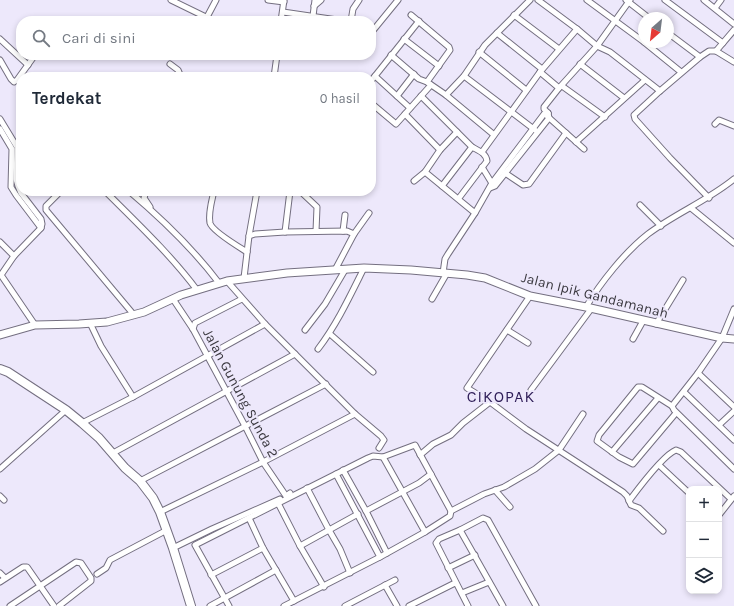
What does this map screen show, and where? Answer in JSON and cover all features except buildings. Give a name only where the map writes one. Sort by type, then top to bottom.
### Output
[{"type":"main road","points":[[0,369],[8,372],[66,410],[99,438],[125,468],[140,481],[153,498],[160,512],[191,606]]},
{"type":"street","points":[[171,0],[205,16]]},
{"type":"street","points":[[208,16],[216,0]]},
{"type":"street","points":[[268,0],[284,1],[282,16]]},
{"type":"street","points":[[283,12],[313,16],[315,0]]},
{"type":"street","points":[[314,6],[321,0]]},
{"type":"street","points":[[352,16],[353,9],[359,0]]},
{"type":"street","points":[[376,24],[398,0]]},
{"type":"street","points":[[446,95],[464,76],[479,52],[530,0]]},
{"type":"street","points":[[538,0],[597,46],[615,56],[660,91]]},
{"type":"street","points":[[587,0],[638,37]]},
{"type":"street","points":[[584,149],[547,115],[544,107],[597,46],[628,0],[642,12]]},
{"type":"street","points":[[665,0],[723,43]]},
{"type":"street","points":[[704,0],[734,24]]},
{"type":"street","points":[[715,8],[721,0]]},
{"type":"street","points":[[376,107],[396,124],[421,96],[450,50],[449,47],[411,15]]},
{"type":"street","points":[[514,15],[559,49]]},
{"type":"street","points":[[376,75],[419,21]]},
{"type":"street","points":[[482,152],[493,134],[511,112],[526,90],[577,29]]},
{"type":"street","points":[[716,51],[734,30]]},
{"type":"street","points":[[497,33],[561,87],[605,117]]},
{"type":"street","points":[[674,38],[700,57]]},
{"type":"street","points":[[0,39],[16,54]]},
{"type":"street","points":[[404,39],[439,66]]},
{"type":"street","points":[[651,48],[681,72]]},
{"type":"street","points":[[709,198],[635,119],[635,114],[681,72],[708,51],[716,51],[734,62]]},
{"type":"street","points":[[479,52],[526,90]]},
{"type":"street","points":[[391,55],[419,79],[446,95],[493,134]]},
{"type":"street","points":[[0,60],[11,79],[14,82],[16,81]]},
{"type":"street","points":[[23,60],[28,65]]},
{"type":"street","points":[[23,72],[32,60]]},
{"type":"street","points":[[275,72],[276,60]]},
{"type":"street","points":[[170,64],[179,72]]},
{"type":"street","points":[[580,64],[624,98]]},
{"type":"street","points":[[397,96],[414,74]]},
{"type":"street","points":[[464,76],[536,130]]},
{"type":"street","points":[[376,77],[410,108]]},
{"type":"street","points":[[576,142],[645,80]]},
{"type":"street","points":[[421,96],[472,147],[482,152],[486,157],[487,161],[459,198]]},
{"type":"street","points":[[405,114],[440,150]]},
{"type":"street","points":[[432,299],[445,273],[445,259],[492,186],[547,115]]},
{"type":"street","points":[[0,118],[16,145]]},
{"type":"street","points":[[715,124],[719,120],[734,126]]},
{"type":"street","points":[[0,129],[12,149],[11,187],[16,195]]},
{"type":"street","points":[[414,181],[425,172],[440,150],[457,132]]},
{"type":"street","points":[[505,173],[522,185],[529,184],[566,133]]},
{"type":"street","points":[[442,186],[472,147]]},
{"type":"street","points":[[492,186],[505,173],[514,158]]},
{"type":"street","points":[[482,167],[492,186]]},
{"type":"street","points":[[425,172],[459,198],[475,213]]},
{"type":"street","points":[[531,390],[589,308],[602,283],[625,257],[647,235],[709,198],[734,179]]},
{"type":"street","points":[[11,187],[16,186]]},
{"type":"street","points":[[17,196],[41,228]]},
{"type":"street","points":[[23,196],[41,219],[41,228],[14,256],[1,273],[2,278],[35,325]]},
{"type":"street","points":[[56,196],[46,206],[46,210],[134,315]]},
{"type":"street","points":[[110,196],[149,234],[180,268],[197,290]]},
{"type":"street","points":[[135,196],[156,215],[200,260],[219,283]]},
{"type":"street","points":[[145,196],[145,199],[156,215]]},
{"type":"street","points":[[213,196],[210,218],[211,224],[217,231],[245,251]]},
{"type":"street","points":[[243,278],[245,251],[256,196]]},
{"type":"street","points":[[285,232],[289,196]]},
{"type":"street","points":[[305,196],[317,208],[316,231]]},
{"type":"street","points":[[640,205],[661,226]]},
{"type":"street","points":[[691,208],[734,243]]},
{"type":"street","points":[[335,270],[354,234],[369,213]]},
{"type":"street","points":[[343,231],[345,215]]},
{"type":"street","points":[[249,236],[255,234],[316,231],[343,231],[354,234]]},
{"type":"street","points":[[722,241],[726,236]]},
{"type":"street","points":[[0,242],[14,256]]},
{"type":"street","points":[[318,350],[339,319],[364,268]]},
{"type":"street","name":"Jalan Ipik Gandamanah","points":[[2,335],[35,325],[107,322],[151,309],[181,295],[219,283],[243,278],[287,273],[364,268],[411,270],[485,278],[530,296],[722,338],[734,339]]},
{"type":"street","points":[[305,330],[325,304],[345,270]]},
{"type":"street","points":[[656,324],[684,280]]},
{"type":"street","points":[[227,281],[265,324],[355,414],[381,436],[384,440],[379,448]]},
{"type":"street","points":[[530,296],[467,388],[490,402],[526,429],[623,492],[631,505],[639,508],[663,531]]},
{"type":"street","points":[[173,299],[193,329]]},
{"type":"street","name":"Jalan Gunung Sunda 2","points":[[242,299],[195,323],[193,329],[263,462],[286,496]]},
{"type":"street","points":[[672,406],[698,373],[722,338],[734,309]]},
{"type":"street","points":[[632,339],[643,321]]},
{"type":"street","points":[[90,323],[101,346],[133,397]]},
{"type":"street","points":[[82,423],[133,397],[265,324]]},
{"type":"street","points":[[507,330],[528,343]]},
{"type":"street","points":[[330,334],[373,372]]},
{"type":"street","points":[[112,453],[295,354]]},
{"type":"street","points":[[698,373],[734,407]]},
{"type":"street","points":[[140,481],[326,384]]},
{"type":"street","points":[[676,413],[634,463],[630,463],[612,452],[599,443],[597,438],[635,389],[642,387],[672,406],[676,413],[734,469]]},
{"type":"street","points":[[684,392],[734,440]]},
{"type":"street","points":[[612,452],[658,398]]},
{"type":"street","points":[[420,456],[433,444],[451,435],[463,423],[490,402]]},
{"type":"street","points":[[0,469],[66,410]]},
{"type":"street","points":[[718,425],[734,411]]},
{"type":"street","points":[[160,512],[263,462],[355,414]]},
{"type":"street","points":[[284,606],[324,587],[380,557],[425,532],[450,516],[451,512],[484,494],[523,476],[559,450],[583,414]]},
{"type":"street","points":[[173,548],[373,456],[383,457],[415,445],[451,512]]},
{"type":"street","points":[[629,501],[658,465],[673,451],[678,451],[732,497],[722,511]]},
{"type":"street","points":[[383,457],[425,532]]},
{"type":"street","points":[[658,465],[686,490]]},
{"type":"street","points":[[343,470],[387,553]]},
{"type":"street","points":[[336,474],[380,557]]},
{"type":"street","points":[[366,511],[419,483],[431,474]]},
{"type":"street","points":[[229,606],[196,545],[308,486]]},
{"type":"street","points":[[308,486],[329,530],[340,549],[350,573]]},
{"type":"street","points":[[495,490],[510,506]]},
{"type":"street","points":[[278,503],[300,546],[324,587]]},
{"type":"street","points":[[300,546],[358,514]]},
{"type":"street","points":[[249,518],[263,548],[294,601]]},
{"type":"street","points":[[468,606],[436,546],[436,542],[439,539],[483,518],[488,520],[536,606]]},
{"type":"street","points":[[97,574],[106,568],[110,560],[167,530]]},
{"type":"street","points":[[460,530],[503,606]]},
{"type":"street","points":[[211,575],[263,548]]},
{"type":"street","points":[[448,568],[475,555]]},
{"type":"street","points":[[10,606],[76,562],[81,563],[92,578],[92,581],[59,606]]},
{"type":"street","points":[[0,572],[2,580],[25,566],[29,568],[54,606]]},
{"type":"street","points":[[210,606],[276,570]]},
{"type":"street","points":[[345,606],[395,580]]},
{"type":"street","points":[[462,594],[489,582]]},
{"type":"street","points":[[409,606],[455,583]]},
{"type":"street","points":[[385,585],[397,606]]},
{"type":"district","name":"CIKOPAK","points":[[501,396]]}]
